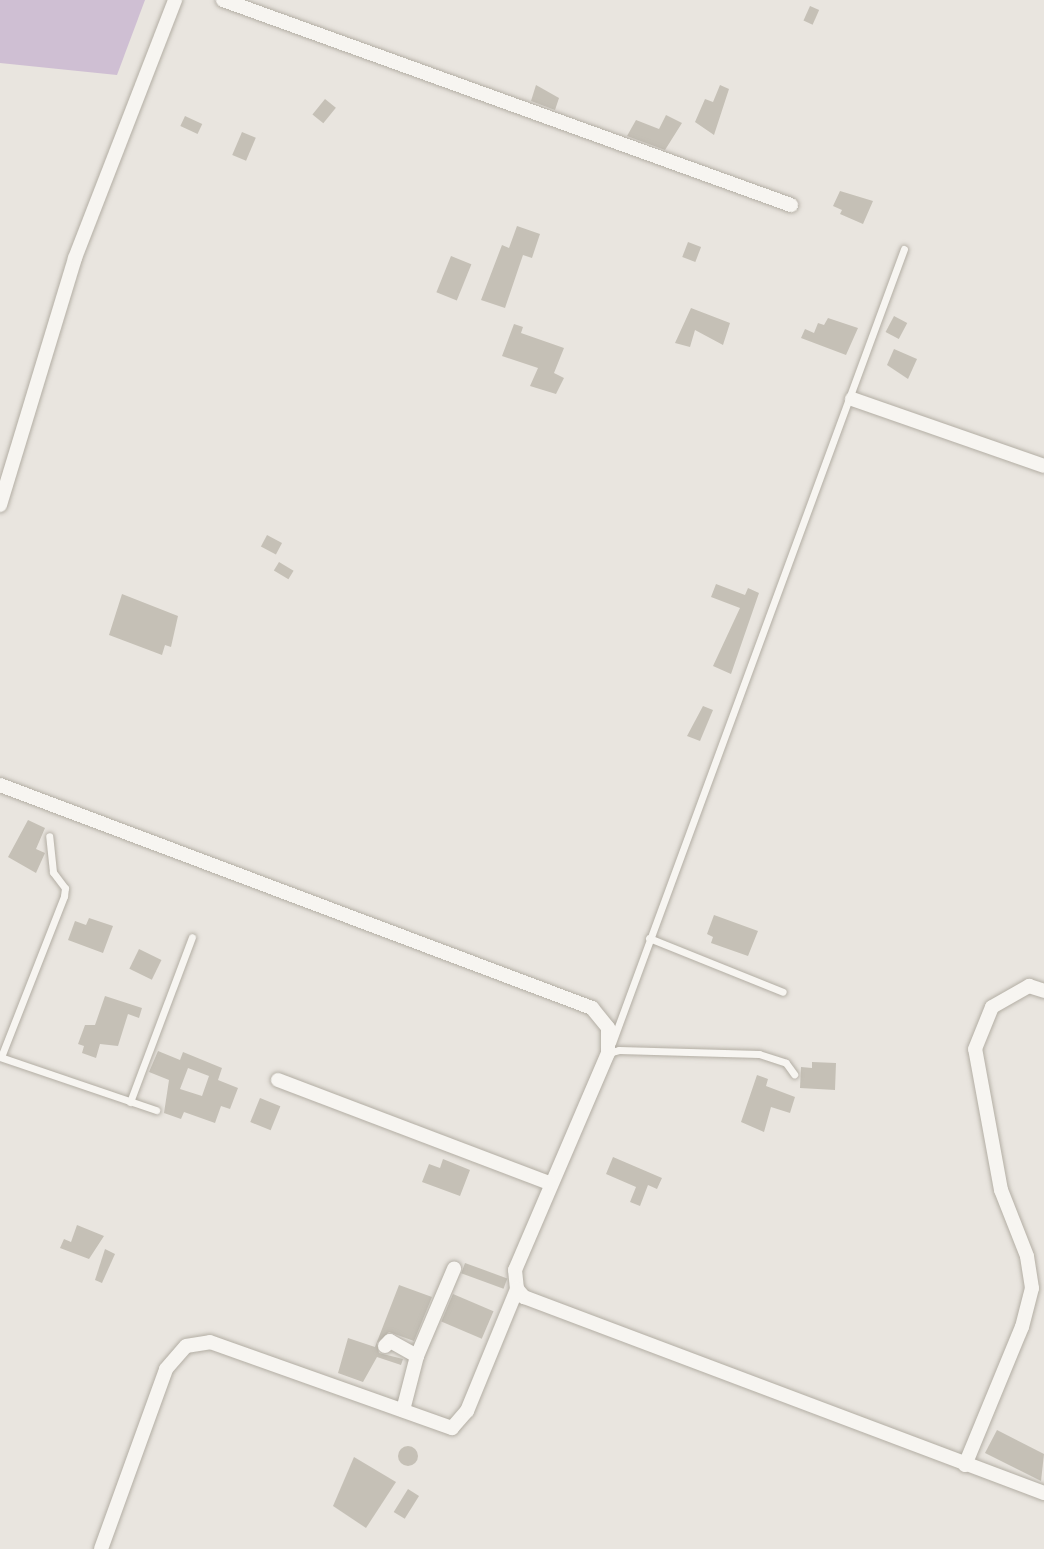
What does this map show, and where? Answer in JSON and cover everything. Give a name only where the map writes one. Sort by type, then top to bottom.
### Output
[{"type":"street","points":[[0,505],[75,258],[175,0]]},
{"type":"street","points":[[224,0],[792,205]]},
{"type":"street","points":[[852,399],[1044,466]]},
{"type":"street","points":[[0,785],[584,1004],[602,1016],[608,1028],[608,1053],[562,1163],[549,1183],[514,1270],[517,1289],[459,1424],[452,1428],[210,1342],[186,1346],[166,1369],[100,1549]]},
{"type":"street","points":[[965,1465],[1022,1327],[1032,1288],[1027,1256],[1001,1190],[975,1049],[992,1007],[1029,986],[1044,991]]},
{"type":"street","points":[[278,1080],[549,1183]]},
{"type":"street","points":[[403,1410],[417,1356],[454,1269]]},
{"type":"street","points":[[517,1289],[534,1303],[1044,1493]]},
{"type":"street","points":[[385,1346],[390,1341],[417,1356]]},
{"type":"lane","points":[[608,1053],[852,399],[904,249]]},
{"type":"lane","points":[[49,836],[53,872],[65,888],[64,896],[1,1057],[156,1110]]},
{"type":"lane","points":[[130,1102],[192,937]]},
{"type":"lane","points":[[649,938],[783,992]]},
{"type":"lane","points":[[608,1053],[619,1050],[759,1054],[786,1063],[794,1074]]},
{"type":"shaded area","points":[[0,0],[145,0],[117,75],[0,63]]},
{"type":"building","points":[[810,6],[819,10],[813,25],[803,21]]},
{"type":"building","points":[[536,85],[559,98],[555,110],[531,101]]},
{"type":"building","points":[[720,85],[729,89],[714,135],[695,122],[705,99],[713,102]]},
{"type":"building","points":[[325,99],[336,108],[323,123],[312,115]]},
{"type":"building","points":[[666,115],[682,123],[665,150],[627,136],[636,120],[659,129]]},
{"type":"building","points":[[185,116],[202,124],[198,134],[180,126]]},
{"type":"building","points":[[242,132],[256,138],[246,161],[232,155]]},
{"type":"building","points":[[840,191],[873,201],[863,224],[840,214],[842,210],[833,206]]},
{"type":"building","points":[[517,226],[540,234],[532,258],[523,255],[505,308],[481,300],[502,245],[509,248]]},
{"type":"building","points":[[688,242],[701,247],[695,262],[682,257]]},
{"type":"building","points":[[451,256],[471,264],[457,300],[436,292]]},
{"type":"building","points":[[691,308],[730,323],[723,345],[695,330],[690,347],[675,343]]},
{"type":"building","points":[[894,316],[907,323],[899,339],[886,332]]},
{"type":"building","points":[[828,318],[858,328],[846,355],[801,338],[805,329],[814,333],[818,323],[824,325]]},
{"type":"building","points":[[514,324],[523,327],[521,333],[564,348],[554,373],[564,378],[556,394],[530,386],[538,368],[502,356]]},
{"type":"building","points":[[894,349],[917,359],[908,379],[887,365]]},
{"type":"building","points":[[267,535],[282,543],[276,554],[261,546]]},
{"type":"building","points":[[279,562],[294,571],[288,579],[274,571]]},
{"type":"building","points":[[716,584],[745,595],[748,588],[759,593],[731,674],[713,666],[740,608],[711,597]]},
{"type":"building","points":[[122,594],[178,616],[171,647],[165,645],[162,655],[109,635]]},
{"type":"building","points":[[703,706],[713,710],[700,741],[687,736]]},
{"type":"building","points":[[28,820],[45,828],[36,849],[45,853],[36,873],[8,857]]},
{"type":"building","points":[[714,915],[758,931],[748,956],[711,943],[713,937],[707,934]]},
{"type":"building","points":[[89,918],[113,926],[103,953],[68,940],[75,921],[86,925]]},
{"type":"building","points":[[139,949],[161,960],[152,980],[129,969]]},
{"type":"building","points":[[105,996],[142,1008],[139,1018],[128,1014],[118,1046],[100,1044],[96,1058],[82,1053],[84,1046],[78,1044],[85,1025],[95,1025]]},
{"type":"building","points":[[158,1051],[180,1060],[183,1052],[222,1068],[218,1080],[238,1088],[230,1109],[221,1106],[215,1123],[184,1112],[181,1119],[164,1113],[169,1080],[149,1072]],"holes":[[[188,1068],[209,1076],[202,1096],[180,1089]]]},
{"type":"building","points":[[812,1062],[836,1063],[835,1090],[800,1088],[801,1067],[812,1068]]},
{"type":"building","points":[[757,1075],[768,1079],[766,1086],[795,1097],[790,1113],[771,1107],[764,1132],[741,1122]]},
{"type":"building","points":[[260,1098],[280,1106],[271,1130],[250,1122]]},
{"type":"building","points":[[613,1157],[662,1178],[657,1189],[648,1185],[640,1206],[630,1202],[636,1187],[606,1174]]},
{"type":"building","points":[[443,1159],[470,1170],[460,1196],[422,1182],[429,1164],[440,1168]]},
{"type":"building","points":[[77,1225],[104,1236],[89,1259],[60,1248],[64,1239],[71,1242]]},
{"type":"building","points":[[105,1249],[115,1254],[102,1283],[95,1280]]},
{"type":"building","points":[[465,1263],[507,1278],[504,1289],[461,1273]]},
{"type":"building","points":[[399,1285],[432,1297],[414,1341],[389,1332],[377,1343],[379,1353],[403,1359],[401,1365],[377,1357],[363,1382],[338,1373],[348,1338],[375,1347]]},
{"type":"building","points":[[453,1294],[494,1311],[482,1339],[441,1322]]},
{"type":"building","points":[[997,1430],[1044,1454],[1041,1481],[985,1453]]},
{"type":"building","points":[[408,1446],[415,1449],[418,1456],[415,1463],[408,1466],[401,1463],[398,1456],[401,1449]]},
{"type":"building","points":[[354,1457],[396,1482],[366,1528],[333,1506]]},
{"type":"building","points":[[408,1489],[419,1496],[405,1519],[394,1512]]}]
